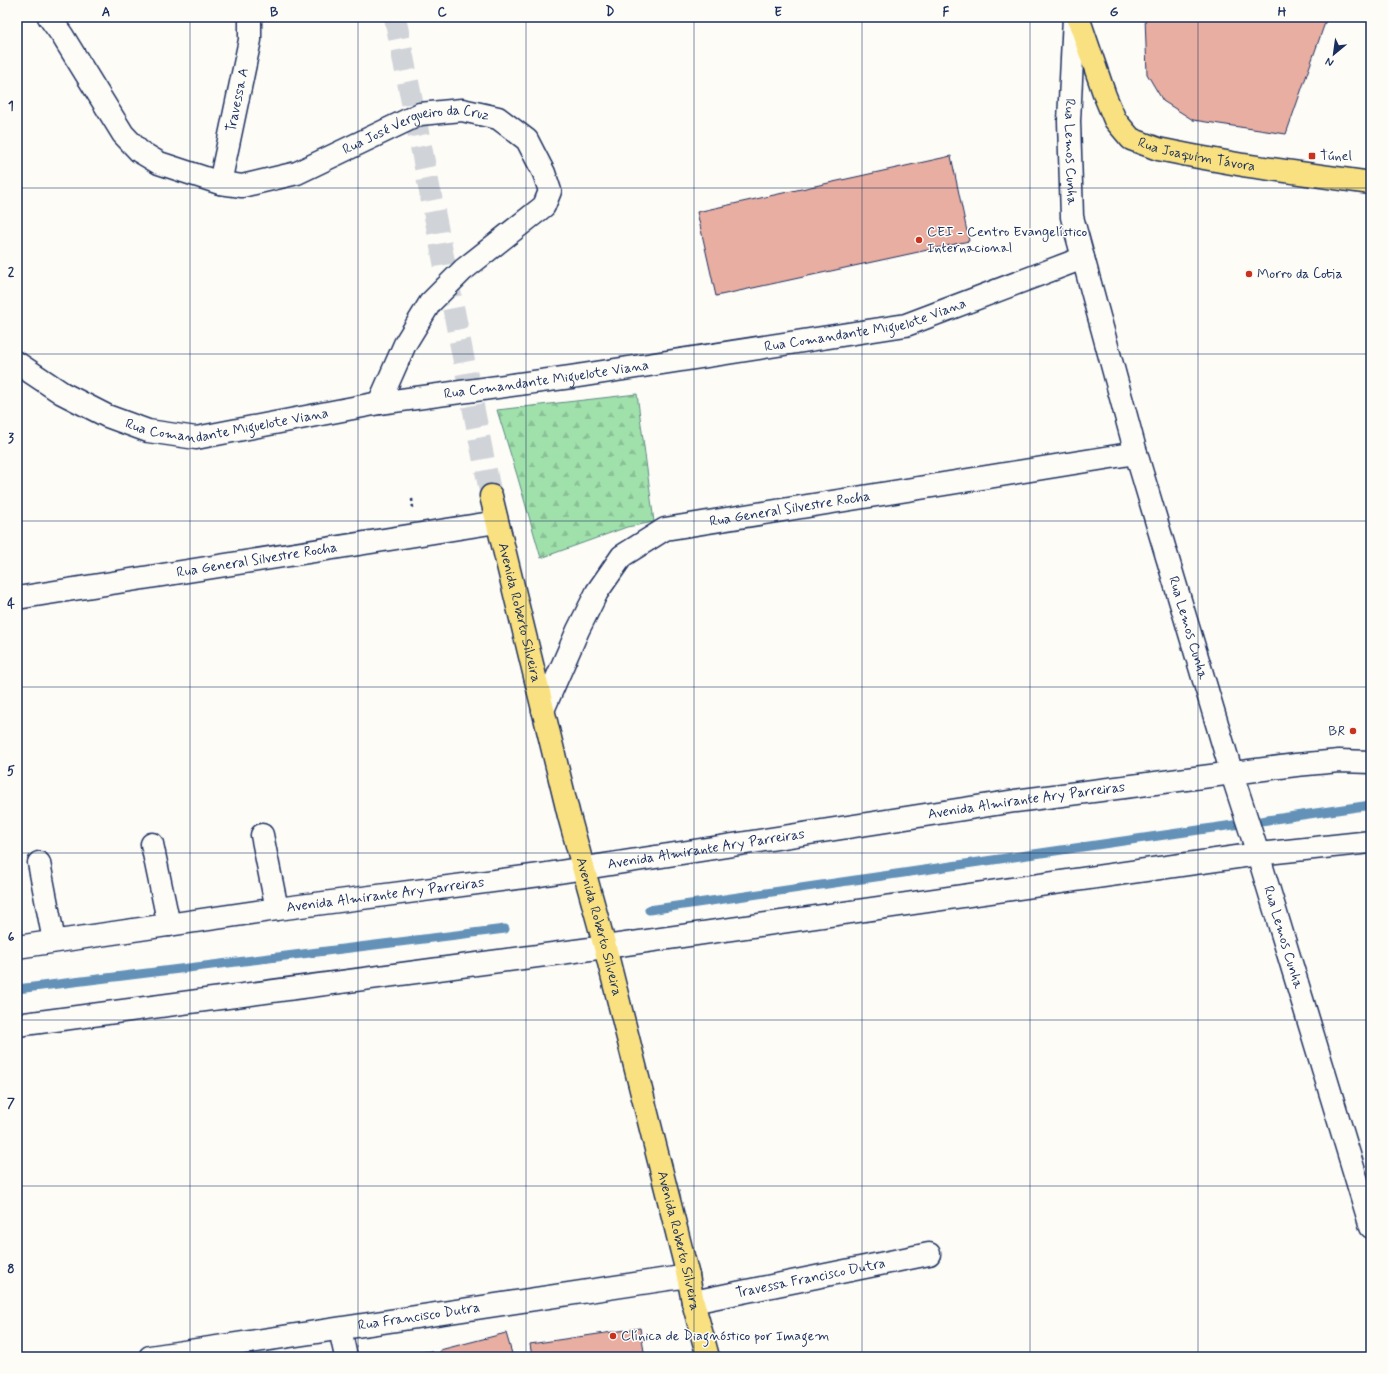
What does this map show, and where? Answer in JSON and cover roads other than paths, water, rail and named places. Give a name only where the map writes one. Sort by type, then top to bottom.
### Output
[{"type":"main road","name":"Rua Joaquim Távora","points":[[1078,17],[1105,96],[1115,120],[1132,138],[1158,149],[1193,156],[1243,165],[1371,183]]},
{"type":"main road","name":"Avenida Roberto Silveira","points":[[491,496],[542,710],[605,947],[708,1357]]},
{"type":"street","name":"Rua José Vergueiro da Cruz","points":[[49,17],[62,35],[123,134],[140,151],[158,163],[220,183],[242,186],[298,173],[420,114],[462,110],[498,118],[527,140],[544,173],[550,191],[544,206],[463,270],[430,303],[405,344],[379,403]]},
{"type":"street","name":"Travessa A","points":[[220,183],[250,40],[250,17]]},
{"type":"street","name":"Rua Lemos Cunha","points":[[1074,17],[1069,121],[1072,217],[1136,453],[1232,774],[1258,854],[1371,1227]]},
{"type":"street","name":"Rua Comandante Miguelote Viana","points":[[17,363],[62,393],[107,416],[148,431],[196,438],[379,403],[570,377],[906,325],[1083,258]]},
{"type":"street","name":"Rua General Silvestre Rocha","points":[[542,710],[597,592],[622,556],[666,529],[1136,453]]},
{"type":"street","name":"Rua General Silvestre Rocha","points":[[17,598],[497,522]]},
{"type":"street","name":"Avenida Almirante Ary Parreiras","points":[[17,947],[277,909],[540,875],[1015,801],[1296,765],[1339,761],[1371,762]]},
{"type":"street","points":[[262,835],[277,909]]},
{"type":"street","points":[[17,1024],[605,947],[1258,854],[1371,842]]},
{"type":"street","points":[[152,844],[169,925]]},
{"type":"street","points":[[39,863],[54,941]]},
{"type":"street","name":"Travessa Francisco Dutra","points":[[693,1302],[929,1254]]},
{"type":"street","name":"Rua Francisco Dutra","points":[[150,1357],[688,1276]]},
{"type":"street","points":[[340,1329],[346,1357]]},
{"type":"waterway","points":[[649,910],[1371,805]]},
{"type":"waterway","points":[[17,989],[505,929]]},
{"type":"tunnel","points":[[395,17],[491,496]]},
{"type":"place","name":"Túnel","points":[[1312,156]]},
{"type":"place","name":"CEI - Centro Evangelístico Internacional","points":[[919,240]]},
{"type":"place","name":"Morro da Cotia","points":[[1249,274]]},
{"type":"place","name":"BR","points":[[1353,731]]},
{"type":"place","name":"Clínica de Diagnóstico por Imagem","points":[[613,1336]]}]
